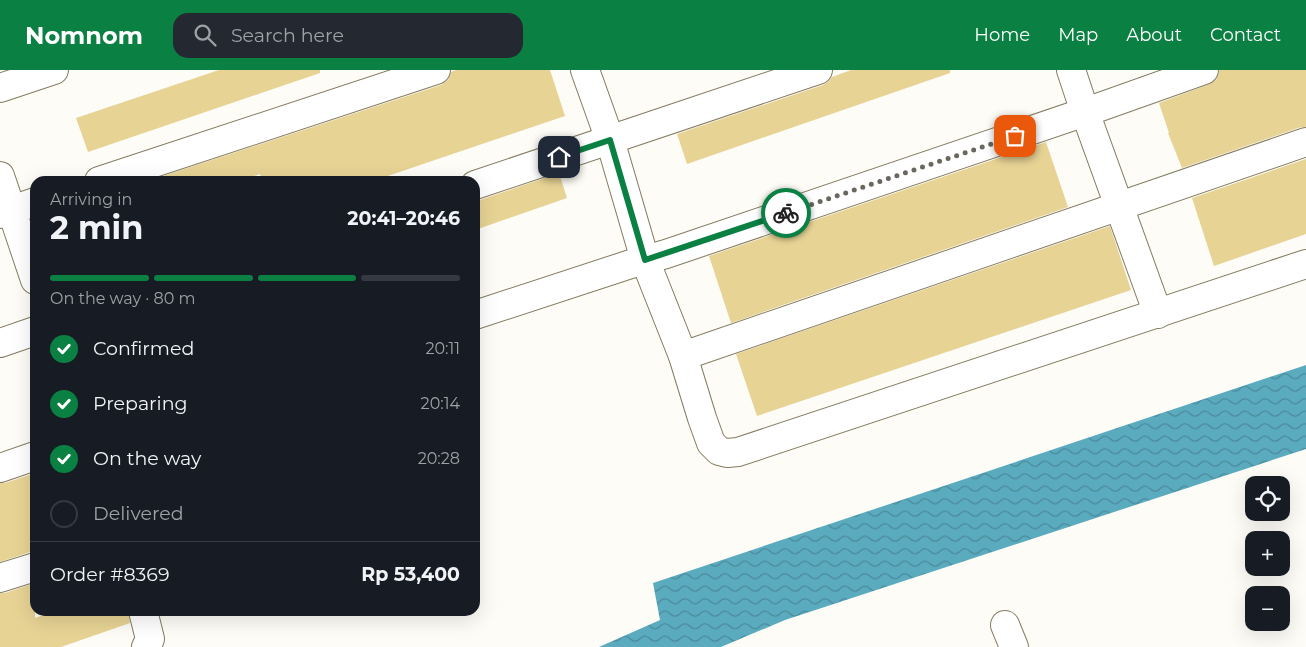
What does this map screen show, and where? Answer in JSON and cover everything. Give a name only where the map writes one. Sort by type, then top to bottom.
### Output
[{"type":"street","points":[[0,88],[54,70]]},
{"type":"street","points":[[114,176],[436,70]]},
{"type":"street","points":[[585,70],[610,140],[645,260],[682,356],[711,443],[719,451],[727,453],[738,452],[1306,264]]},
{"type":"street","points":[[480,183],[818,70]]},
{"type":"street","points":[[1071,70],[1158,314]]},
{"type":"street","points":[[480,313],[645,260],[1204,70]]},
{"type":"street","points":[[682,356],[1306,142]]},
{"type":"street","points":[[0,176],[15,209],[30,262]]},
{"type":"street","points":[[0,342],[30,333]]},
{"type":"street","points":[[0,468],[30,458]]},
{"type":"street","points":[[0,578],[30,569]]},
{"type":"street","points":[[145,616],[150,634],[146,647]]},
{"type":"water","points":[[1306,365],[1306,449],[785,620],[721,647],[599,647],[660,620],[653,583]]},
{"type":"building","points":[[219,70],[320,70],[320,73],[88,152],[76,118]]},
{"type":"building","points":[[456,70],[550,70],[565,116],[388,176],[261,176],[260,174],[254,176],[163,176],[441,85],[448,80],[451,72]]},
{"type":"building","points":[[851,70],[950,70],[950,73],[687,164],[677,134],[823,85],[832,77]]},
{"type":"building","points":[[1219,70],[1306,70],[1306,127],[1301,127],[1182,168],[1168,133],[1159,103],[1210,84],[1216,80]]},
{"type":"building","points":[[1046,142],[1068,207],[731,323],[709,256]]},
{"type":"building","points":[[1306,159],[1306,234],[1214,266],[1192,198]]},
{"type":"building","points":[[559,173],[567,198],[480,228],[480,200]]},
{"type":"building","points":[[1110,226],[1131,290],[757,416],[736,354]]},
{"type":"building","points":[[30,475],[30,552],[0,562],[0,483]]},
{"type":"building","points":[[30,585],[30,616],[35,616],[35,618],[41,616],[129,616],[130,623],[61,647],[0,647],[0,593]]},
{"type":"way so far","points":[[786,213],[1015,136]]},
{"type":"route","points":[[559,157],[610,140],[645,260],[786,213]]}]
